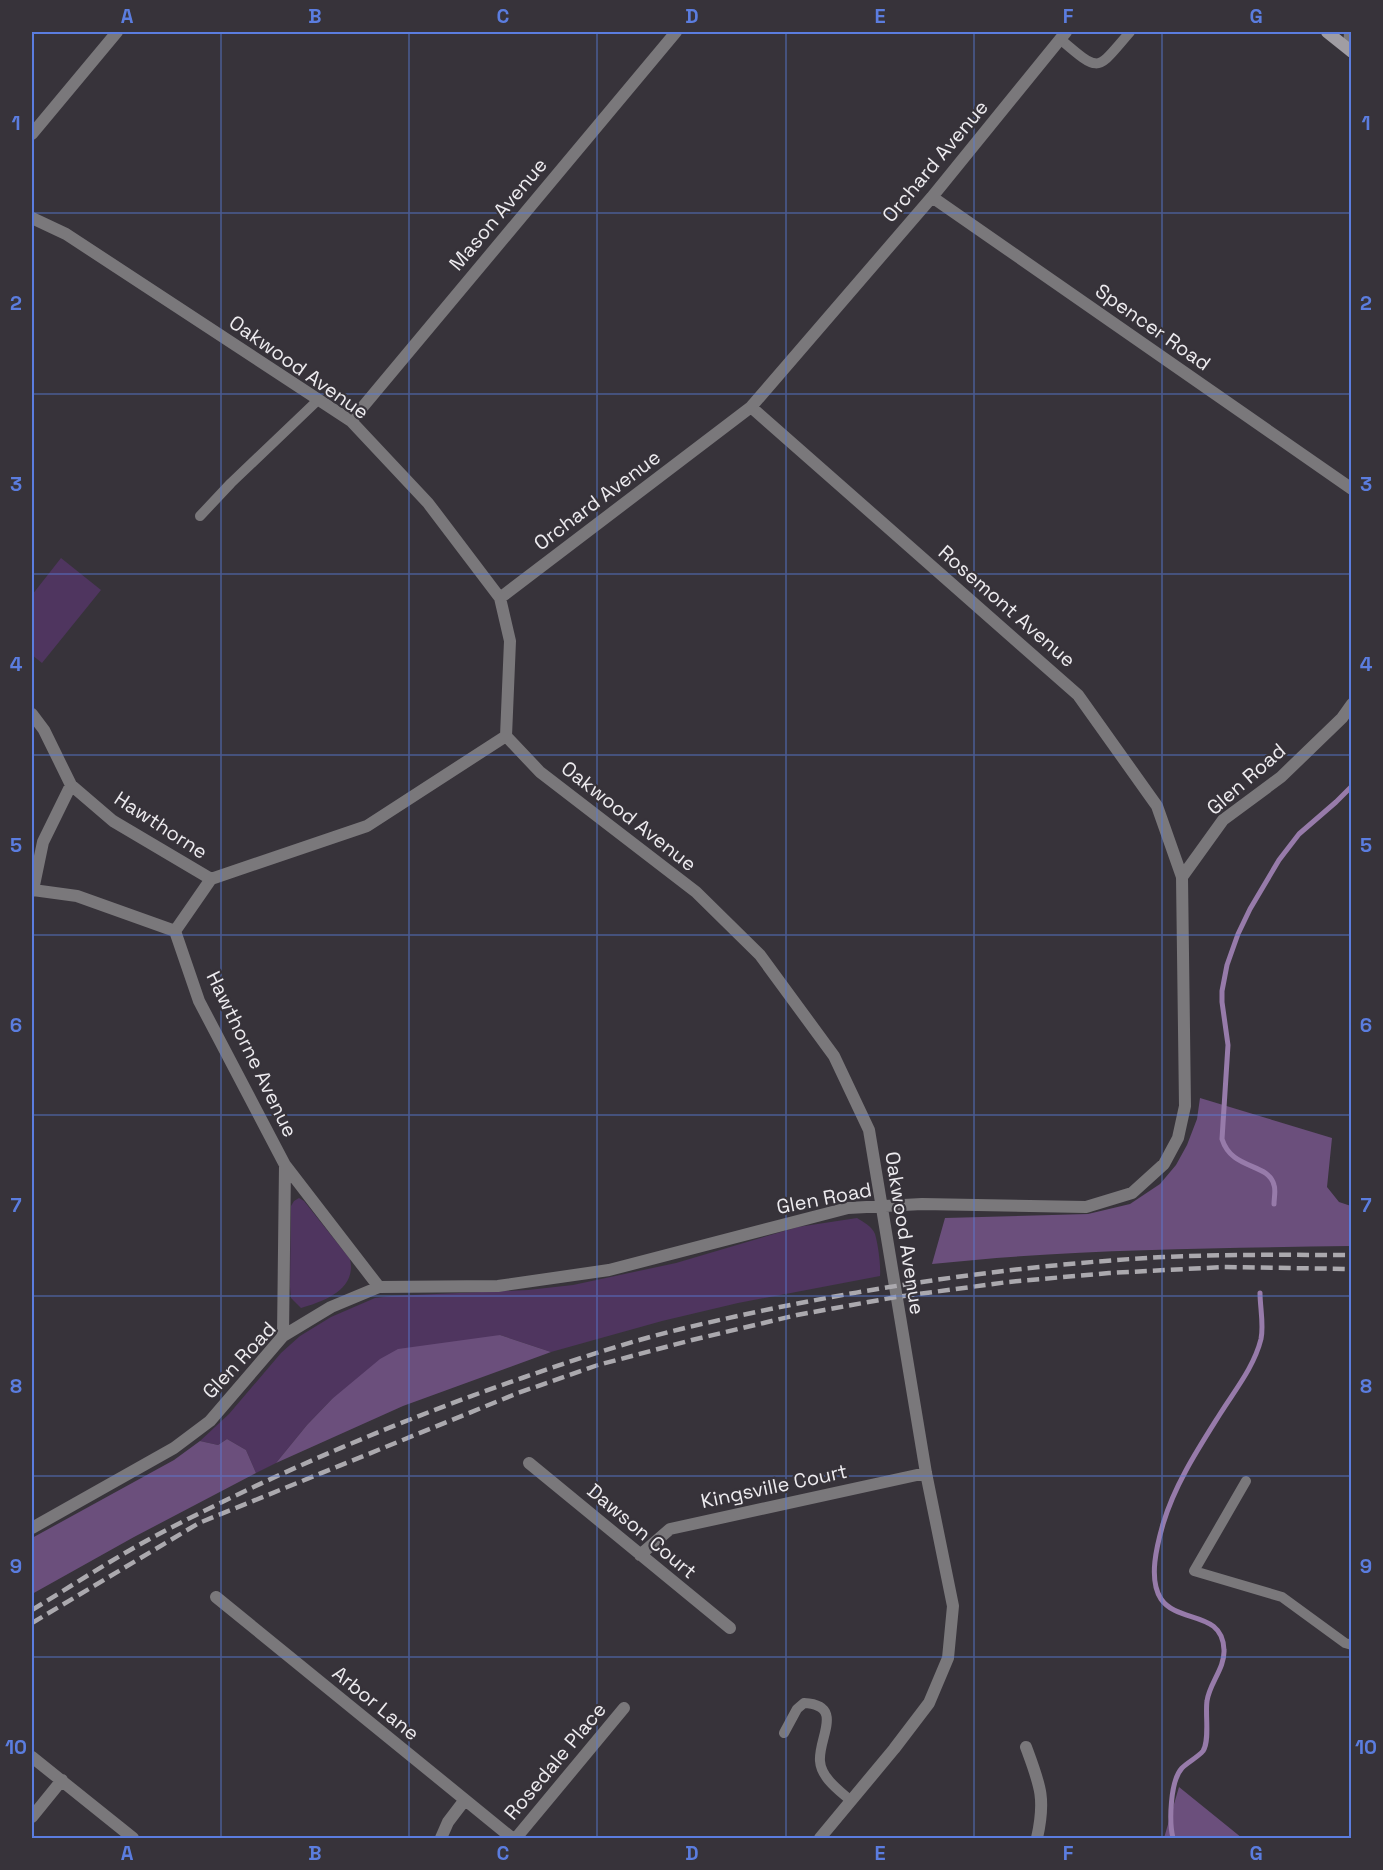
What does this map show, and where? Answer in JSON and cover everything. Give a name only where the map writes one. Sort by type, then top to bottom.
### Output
[{"type":"main road","points":[[1327,32],[1350,50]]},
{"type":"street","points":[[32,134],[117,32]]},
{"type":"street","name":"Mason Avenue","points":[[351,421],[676,32]]},
{"type":"street","name":"Orchard Avenue","points":[[500,598],[751,407],[932,197],[1063,35]]},
{"type":"street","name":"Spencer Road","points":[[932,197],[1352,489]]},
{"type":"street","name":"Oakwood Avenue","points":[[32,218],[66,234],[351,421],[429,502],[500,598]]},
{"type":"street","name":"Rosemont Avenue","points":[[751,407],[1078,695],[1157,806],[1182,877]]},
{"type":"street","points":[[71,785],[43,842],[32,891],[77,896],[176,931],[211,879],[367,826],[506,736],[510,641],[500,598]]},
{"type":"street","name":"Glen Road","points":[[32,1528],[174,1448],[210,1421],[284,1336],[331,1307],[379,1287],[498,1286],[609,1270],[848,1208],[922,1204],[1086,1207],[1132,1193],[1164,1164],[1178,1138],[1185,1106],[1182,877],[1223,820],[1281,777],[1342,718],[1352,704]]},
{"type":"street","name":"Hawthorne","points":[[32,714],[44,730],[71,785],[113,821],[211,879]]},
{"type":"street","name":"Oakwood Avenue","points":[[506,736],[540,772],[696,892],[760,955],[834,1056],[868,1130],[926,1473],[953,1606],[948,1658],[929,1703],[820,1839]]},
{"type":"street","name":"Hawthorne Avenue","points":[[176,931],[199,1000],[285,1165],[379,1287]]},
{"type":"street","name":"Hawthorne Avenue","points":[[284,1336],[285,1165]]},
{"type":"street","name":"Dawson Court","points":[[529,1463],[730,1628]]},
{"type":"street","name":"Kingsville Court","points":[[640,1555],[670,1529],[926,1473]]},
{"type":"street","name":"Arbor Lane","points":[[216,1597],[464,1801],[514,1839]]},
{"type":"street","name":"Rosedale Place","points":[[514,1839],[624,1708]]},
{"type":"street","points":[[1026,1747],[1040,1784],[1042,1813],[1037,1839]]},
{"type":"street","points":[[32,1757],[133,1839]]},
{"type":"street","points":[[32,1817],[62,1780]]},
{"type":"street","points":[[441,1839],[448,1822],[464,1801]]},
{"type":"lane","points":[[1063,35],[1086,61],[1094,64],[1103,63],[1130,32]]},
{"type":"lane","points":[[1349,32],[1350,50]]},
{"type":"lane","points":[[200,516],[231,483],[318,400]]},
{"type":"lane","points":[[1246,1481],[1194,1570],[1282,1597],[1345,1643],[1352,1645]]},
{"type":"lane","points":[[784,1733],[797,1708],[804,1703],[816,1704],[825,1712],[828,1720],[820,1761],[824,1774],[851,1801]]},
{"type":"shaded area","points":[[61,558],[101,590],[42,663],[32,655],[32,595]]},
{"type":"shaded area","points":[[1200,1098],[1332,1138],[1327,1187],[1339,1202],[1351,1206],[1351,1246],[1089,1252],[932,1264],[945,1218],[1088,1214],[1130,1204],[1160,1184],[1176,1165],[1197,1119]]},
{"type":"shaded area","points":[[299,1198],[304,1201],[350,1259],[351,1269],[349,1278],[337,1292],[320,1302],[301,1308],[291,1298],[290,1287],[291,1206]]},
{"type":"shaded area","points":[[857,1218],[874,1231],[880,1276],[738,1303],[662,1321],[551,1352],[500,1335],[332,1399],[276,1463],[256,1473],[246,1450],[227,1439],[218,1445],[200,1441],[229,1414],[281,1353],[300,1336],[331,1317],[375,1298],[528,1290],[573,1285],[676,1263],[798,1227]]},
{"type":"shaded area","points":[[500,1335],[551,1352],[403,1406],[276,1463],[332,1399],[380,1359],[398,1349]]},
{"type":"shaded area","points":[[227,1439],[246,1450],[256,1473],[32,1594],[32,1538],[174,1460],[200,1441],[218,1445]]},
{"type":"shaded area","points":[[1179,1787],[1242,1838],[1164,1838]]},
{"type":"waterway","points":[[1274,1204],[1275,1187],[1270,1178],[1265,1173],[1241,1162],[1227,1149],[1222,1139],[1228,1045],[1222,991],[1227,965],[1238,934],[1279,860],[1299,834],[1352,786]]},
{"type":"waterway","points":[[1173,1838],[1171,1812],[1175,1782],[1182,1768],[1205,1747],[1208,1695],[1222,1663],[1224,1650],[1222,1637],[1216,1629],[1208,1623],[1178,1612],[1161,1599],[1155,1582],[1156,1552],[1168,1509],[1188,1467],[1254,1359],[1261,1339],[1260,1293]]},
{"type":"railway","points":[[32,1610],[157,1535],[336,1450],[475,1395],[581,1358],[661,1334],[740,1315],[860,1292],[1042,1267],[1187,1256],[1352,1255]]},
{"type":"railway","points":[[32,1623],[199,1523],[518,1393],[598,1365],[797,1315],[896,1297],[1008,1282],[1109,1273],[1224,1267],[1352,1269]]}]
